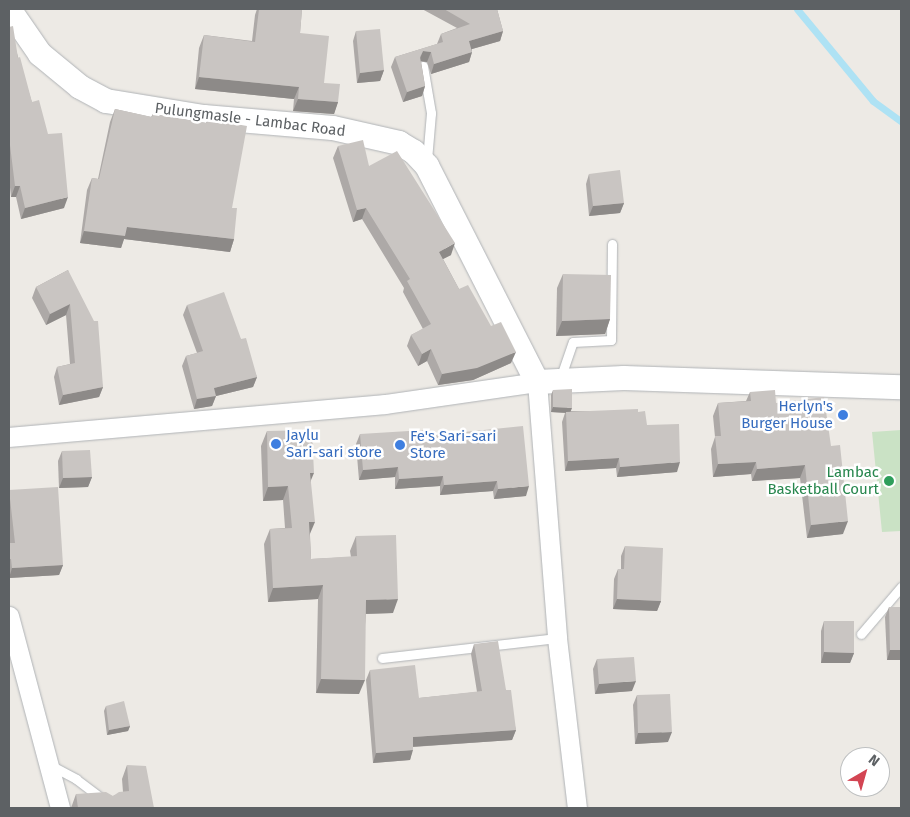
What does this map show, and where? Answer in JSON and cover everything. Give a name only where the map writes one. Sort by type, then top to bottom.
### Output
[{"type":"street","name":"Pulungmasle - Lambac Road","points":[[9,9],[40,54],[80,87],[106,101],[204,117],[333,128],[399,143],[414,152],[427,166],[549,381]]},
{"type":"street","points":[[9,437],[385,404],[549,381],[901,387]]},
{"type":"street","points":[[549,381],[557,638],[577,808]]},
{"type":"street","points":[[9,616],[60,808]]},
{"type":"lane","points":[[423,66],[431,113],[427,166]]},
{"type":"lane","points":[[549,381],[573,342],[611,340],[612,244]]},
{"type":"lane","points":[[861,634],[901,587]]},
{"type":"lane","points":[[382,658],[557,638]]},
{"type":"lane","points":[[50,765],[76,779],[108,804]]},
{"type":"green space","name":"Lambac Basketball Court","points":[[901,430],[901,531],[882,532],[872,432]]},
{"type":"building","points":[[259,9],[302,9],[300,33],[329,36],[324,83],[340,84],[338,102],[298,99],[299,87],[199,77],[204,35],[255,42]]},
{"type":"building","points":[[444,9],[497,9],[503,31],[469,41],[472,52],[434,64],[431,52],[423,51],[420,57],[425,86],[407,92],[395,57],[443,42],[441,34],[470,24]]},
{"type":"building","points":[[13,26],[18,58],[20,57],[32,102],[39,100],[48,134],[62,133],[68,197],[25,208],[20,186],[15,186],[9,137],[9,27]]},
{"type":"building","points":[[380,29],[384,70],[360,73],[356,31]]},
{"type":"building","points":[[115,109],[152,117],[153,114],[207,123],[208,119],[247,126],[232,208],[237,208],[234,239],[127,227],[125,236],[84,231],[92,178],[99,179]]},
{"type":"building","points":[[363,140],[369,166],[397,151],[455,243],[439,252],[459,289],[468,285],[491,326],[501,322],[516,352],[477,368],[442,374],[431,349],[422,354],[411,335],[431,324],[407,281],[410,279],[366,208],[357,210],[338,146]]},
{"type":"building","points":[[620,170],[624,203],[593,206],[589,174]]},
{"type":"building","points":[[68,270],[94,321],[98,321],[103,387],[63,395],[57,367],[75,363],[70,304],[50,314],[36,287]]},
{"type":"building","points":[[563,274],[611,275],[610,319],[562,321]]},
{"type":"building","points":[[224,292],[241,339],[246,338],[257,377],[214,388],[216,396],[197,399],[186,356],[203,351],[187,305]]},
{"type":"building","points":[[572,389],[572,408],[553,407],[553,390]]},
{"type":"building","points":[[775,390],[776,403],[824,397],[831,446],[840,445],[848,521],[811,525],[805,465],[757,469],[756,462],[718,464],[715,436],[721,436],[718,403],[751,401],[750,392]]},
{"type":"building","points":[[638,409],[638,412],[645,411],[647,425],[679,424],[680,462],[620,467],[619,458],[568,461],[566,412]]},
{"type":"building","points":[[523,426],[529,486],[498,489],[497,481],[444,485],[443,476],[399,479],[398,467],[363,470],[360,434],[425,430],[425,436]]},
{"type":"building","points":[[312,430],[314,473],[310,473],[315,522],[309,522],[311,559],[357,556],[356,536],[396,535],[398,599],[366,600],[365,680],[321,679],[323,585],[273,588],[270,529],[292,528],[288,486],[268,487],[267,431]]},
{"type":"building","points":[[90,450],[92,477],[63,478],[62,451]]},
{"type":"building","points":[[58,487],[63,565],[12,568],[11,559],[9,559],[9,543],[15,543],[9,490]]},
{"type":"building","points":[[625,546],[663,548],[661,601],[617,599],[618,569],[624,569]]},
{"type":"building","points":[[889,607],[901,607],[901,650],[890,650]]},
{"type":"building","points":[[824,621],[854,621],[854,653],[824,652]]},
{"type":"building","points":[[498,641],[506,690],[511,690],[516,730],[413,737],[413,750],[376,753],[370,670],[415,665],[419,698],[482,691],[474,644]]},
{"type":"building","points":[[634,657],[636,681],[599,684],[597,659]]},
{"type":"building","points":[[670,694],[672,732],[638,733],[637,695]]},
{"type":"building","points":[[124,701],[130,726],[109,730],[106,706]]},
{"type":"building","points":[[127,765],[146,766],[154,808],[78,808],[76,794],[106,792],[113,796],[119,792],[129,791]]},
{"type":"waterway","points":[[797,9],[873,101],[901,121]]},
{"type":"place","name":"Herlyn's Burger House","points":[[843,415]]},
{"type":"place","name":"Jaylu Sari-sari store","points":[[276,444]]},
{"type":"place","name":"Fe's Sari-sari Store","points":[[400,445]]},
{"type":"place","name":"Lambac Basketball Court","points":[[889,481]]}]
